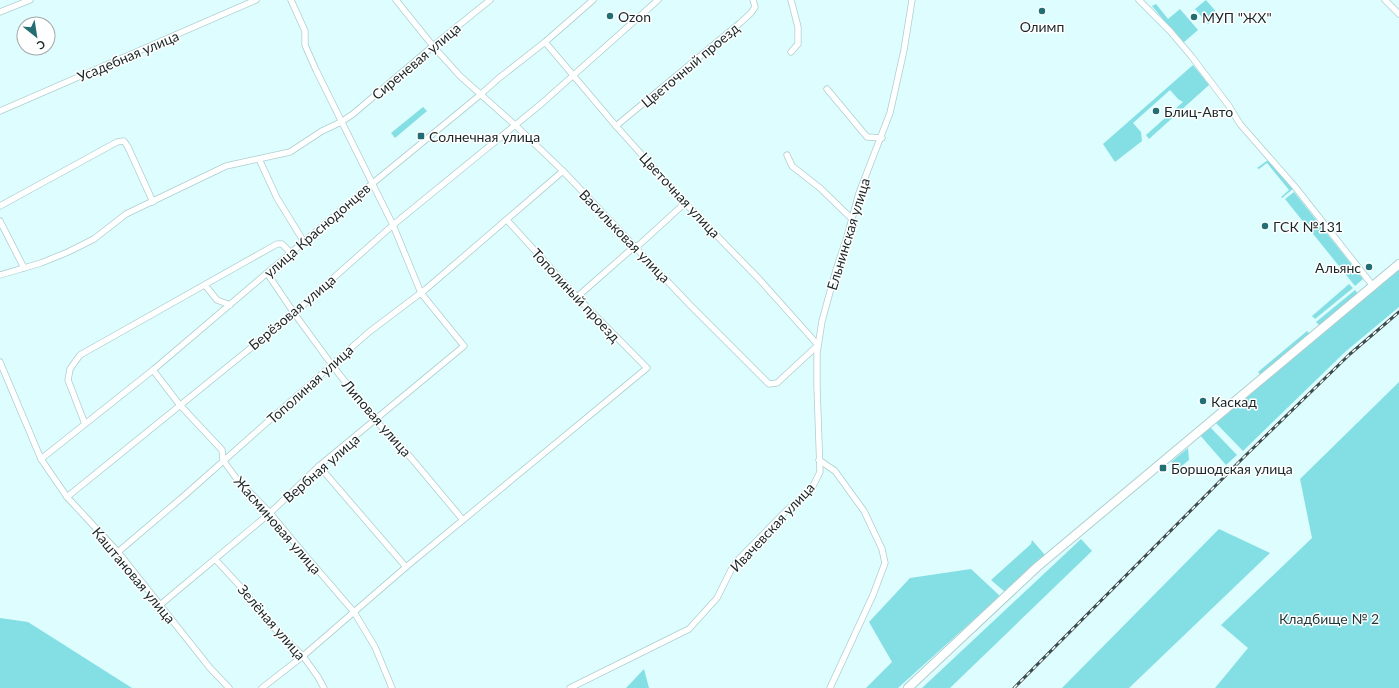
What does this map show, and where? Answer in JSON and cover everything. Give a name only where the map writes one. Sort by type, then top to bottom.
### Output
[{"type":"street","points":[[0,12],[30,0]]},
{"type":"street","name":"Усадебная улица","points":[[0,111],[256,0]]},
{"type":"street","points":[[291,0],[304,31],[305,45],[341,122],[393,225],[421,293]]},
{"type":"street","points":[[396,0],[433,46]]},
{"type":"street","name":"Сиреневая улица","points":[[0,275],[41,263],[61,255],[94,239],[126,214],[226,166],[290,152],[322,131],[341,122],[364,105],[490,0]]},
{"type":"street","name":"улица Краснодонцев","points":[[41,459],[153,370],[373,183],[499,78],[545,42],[593,0]]},
{"type":"street","points":[[515,125],[573,76],[658,0]]},
{"type":"street","name":"Цветочный проезд","points":[[616,126],[751,13],[755,7],[752,0]]},
{"type":"street","points":[[791,0],[798,27],[798,44],[791,52]]},
{"type":"street","name":"Ельнинская улица","points":[[820,472],[817,386],[818,345],[822,321],[862,184],[882,138],[890,114],[904,50],[912,0]]},
{"type":"street","points":[[1139,0],[1170,31],[1192,57],[1229,106],[1240,124],[1296,188],[1374,286]]},
{"type":"street","points":[[1385,0],[1399,14]]},
{"type":"street","name":"Цветочная улица","points":[[545,42],[616,126],[685,203],[759,279],[818,345]]},
{"type":"street","name":"Васильковая улица","points":[[433,46],[460,76],[515,125],[563,171],[689,304],[769,384],[777,383],[818,345]]},
{"type":"street","points":[[827,89],[867,137],[882,138]]},
{"type":"street","name":"Берёзовая улица","points":[[67,497],[179,404],[294,313],[393,225],[515,125]]},
{"type":"street","points":[[0,206],[117,142],[124,141],[153,202]]},
{"type":"street","points":[[787,155],[792,166],[820,188],[851,218]]},
{"type":"street","points":[[259,159],[277,198],[304,242]]},
{"type":"street","name":"Тополиная улица","points":[[118,552],[369,332],[421,293],[563,171]]},
{"type":"street","points":[[576,297],[635,246],[639,245],[685,203]]},
{"type":"street","name":"Тополиный проезд","points":[[463,520],[647,368],[576,297],[507,220]]},
{"type":"street","points":[[0,221],[24,268]]},
{"type":"street","points":[[85,424],[68,380],[70,369],[80,355],[277,244],[282,244],[291,253]]},
{"type":"street","points":[[908,688],[1049,557],[1399,264]]},
{"type":"street","name":"Липовая улица","points":[[267,273],[332,365],[375,420],[412,459],[463,520]]},
{"type":"street","points":[[205,285],[217,300],[230,305]]},
{"type":"street","name":"Вербная улица","points":[[160,605],[270,513],[319,466],[464,346],[421,293]]},
{"type":"street","name":"Каштановая улица","points":[[0,362],[41,459],[67,497],[118,552],[210,668],[229,688]]},
{"type":"street","name":"Жасминовая улица","points":[[153,370],[179,404],[222,450],[223,460],[236,478],[270,513],[354,612],[375,647],[392,688]]},
{"type":"street","points":[[819,460],[835,471],[864,511],[882,549],[885,563],[873,595],[830,688]]},
{"type":"street","points":[[319,466],[406,568]]},
{"type":"street","name":"Ивачевская улица","points":[[570,688],[689,629],[705,614],[717,598],[731,570],[738,560],[784,513],[812,488],[820,472]]},
{"type":"street","points":[[262,688],[303,656],[463,520]]},
{"type":"street","name":"Зелёная улица","points":[[215,559],[239,585],[268,622],[303,656],[324,688]]},
{"type":"green space","points":[[1206,0],[1219,15],[1208,24],[1195,9]]},
{"type":"green space","points":[[1156,4],[1168,19],[1180,9],[1198,30],[1183,43],[1152,6]]},
{"type":"green space","points":[[1193,65],[1209,85],[1149,139],[1146,135],[1183,102],[1170,90],[1133,123],[1141,132],[1142,141],[1115,162],[1103,144]]},
{"type":"green space","points":[[423,107],[427,111],[395,138],[391,133]]},
{"type":"green space","points":[[1268,160],[1293,189],[1282,198],[1281,197],[1289,190],[1267,163],[1259,169],[1257,168]]},
{"type":"green space","points":[[1294,192],[1363,279],[1355,286],[1285,199]]},
{"type":"green space","points":[[1399,267],[1399,307],[1345,352],[1243,451],[1214,421]]},
{"type":"green space","points":[[1349,284],[1353,288],[1315,319],[1312,316]]},
{"type":"green space","points":[[1355,290],[1358,294],[1320,326],[1316,322]]},
{"type":"green space","points":[[1307,331],[1310,334],[1261,376],[1258,372]]},
{"type":"green space","name":"Кладбище № 2","points":[[1399,382],[1399,688],[1215,688],[1248,648],[1221,625],[1312,538],[1300,479]]},
{"type":"green space","points":[[1209,426],[1237,455],[1226,465],[1199,434]]},
{"type":"green space","points":[[1188,448],[1189,460],[1178,469],[1171,462]]},
{"type":"green space","points":[[1219,529],[1270,553],[1129,688],[1062,688]]},
{"type":"green space","points":[[1081,539],[1092,551],[950,688],[922,688]]},
{"type":"green space","points":[[1032,540],[1045,555],[1005,592],[991,580],[1031,544]]},
{"type":"green space","points":[[971,569],[1000,596],[898,688],[866,688],[892,662],[869,622],[910,578]]},
{"type":"green space","points":[[0,618],[28,622],[132,688],[0,688]]},
{"type":"green space","points":[[644,669],[649,688],[626,688]]},
{"type":"railway","points":[[1014,688],[1245,456],[1350,354],[1399,312]]},
{"type":"place","name":"Олимп","points":[[1042,11]]},
{"type":"place","name":"Ozon","points":[[610,16]]},
{"type":"place","name":"МУП \"ЖХ\"","points":[[1194,17]]},
{"type":"place","name":"Блиц-Авто","points":[[1156,111]]},
{"type":"place","name":"Солнечная улица","points":[[421,136]]},
{"type":"place","name":"ГСК №131","points":[[1265,226]]},
{"type":"place","name":"Альянс","points":[[1369,267]]},
{"type":"place","name":"Каскад","points":[[1203,401]]},
{"type":"place","name":"Боршодская улица","points":[[1163,468]]}]
